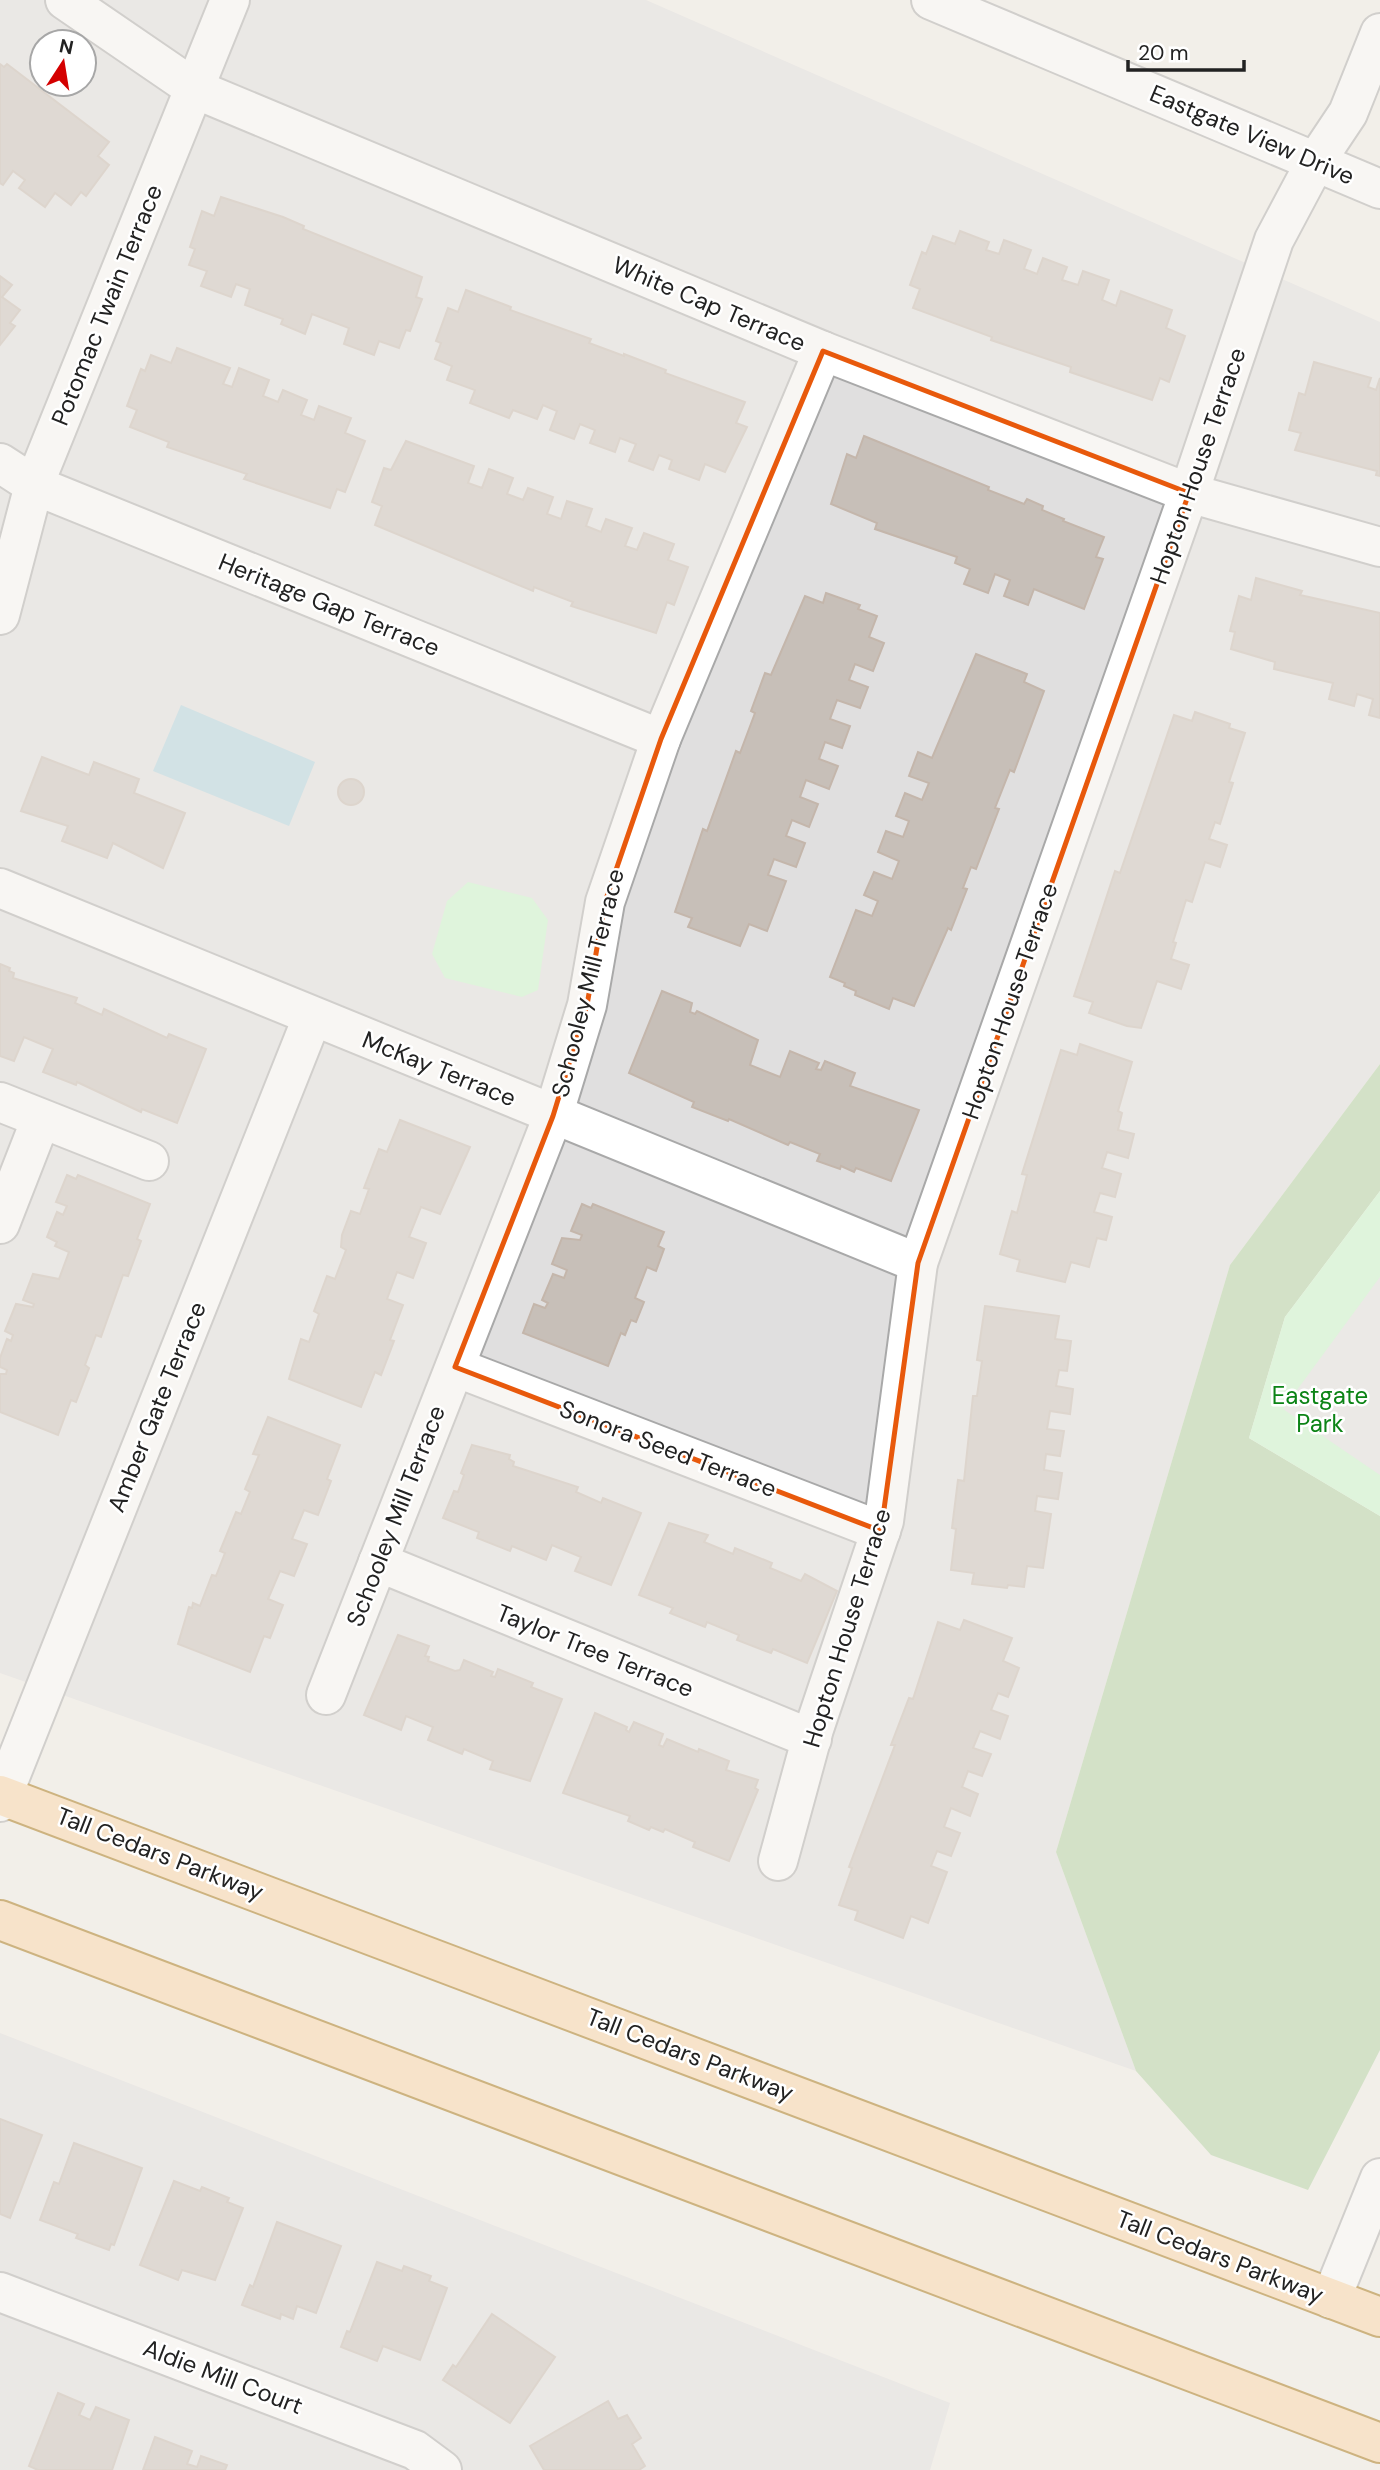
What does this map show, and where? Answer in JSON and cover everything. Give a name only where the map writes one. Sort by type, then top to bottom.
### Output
[{"type":"main road","name":"Tall Cedars Parkway","points":[[1,1797],[1380,2318]]},
{"type":"main road","points":[[0,1920],[1380,2443]]},
{"type":"street","name":"White Cap Terrace","points":[[65,0],[195,89],[823,351],[1189,493],[1380,547]]},
{"type":"street","name":"Potomac Twain Terrace","points":[[0,615],[34,485],[230,0]]},
{"type":"street","name":"Eastgate View Drive","points":[[931,0],[1380,189]]},
{"type":"street","name":"Hopton House Terrace","points":[[778,1861],[811,1740],[881,1531],[918,1263],[1189,493],[1274,240],[1315,161],[1348,113],[1380,33]]},
{"type":"street","name":"Schooley Mill Terrace","points":[[326,1695],[554,1116],[587,1005],[605,902],[661,739],[823,351]]},
{"type":"street","name":"Heritage Gap Terrace","points":[[0,463],[34,485],[661,739]]},
{"type":"street","name":"McKay Terrace","points":[[0,888],[312,1018],[918,1263]]},
{"type":"street","name":"Amber Gate Terrace","points":[[1,1797],[312,1018]]},
{"type":"street","points":[[0,1102],[149,1161]]},
{"type":"street","points":[[0,1224],[41,1119]]},
{"type":"street","name":"Sonora Seed Terrace","points":[[455,1367],[881,1531]]},
{"type":"street","name":"Taylor Tree Terrace","points":[[378,1562],[811,1740]]},
{"type":"street","points":[[1331,2299],[1380,2178]]},
{"type":"street","name":"Aldie Mill Court","points":[[0,2292],[415,2450],[442,2470]]},
{"type":"highlighted area","points":[[823,351],[1189,493],[918,1263],[881,1531],[455,1367],[553,1116],[587,1005],[605,902],[661,739]]},
{"type":"shaded area","points":[[0,0],[646,0],[1380,322],[1380,1064],[1230,1265],[1056,1852],[1136,2071],[0,1673]]},
{"type":"shaded area","points":[[1380,1277],[1380,1475],[1283,1409]]},
{"type":"shaded area","points":[[0,2033],[950,2403],[930,2470],[0,2470]]},
{"type":"green space","points":[[468,882],[532,898],[548,920],[538,990],[522,997],[445,978],[432,954],[447,901]]},
{"type":"green space","points":[[1380,1064],[1380,1191],[1285,1317],[1249,1438],[1380,1516],[1380,2050],[1308,2190],[1211,2155],[1136,2071],[1056,1852],[1230,1265]]},
{"type":"green space","name":"Eastgate Park","points":[[1380,1191],[1380,1516],[1249,1438],[1285,1317]]},
{"type":"water","points":[[181,705],[315,762],[289,826],[153,771]]},
{"type":"building","points":[[0,64],[4,67],[7,64],[28,80],[28,98],[51,98],[109,142],[98,156],[109,165],[86,196],[81,192],[71,205],[55,193],[45,207],[19,188],[25,180],[13,171],[3,185],[0,183]]},
{"type":"building","points":[[221,197],[283,217],[304,226],[303,229],[422,277],[416,297],[422,299],[410,331],[406,330],[399,348],[379,341],[374,355],[344,344],[349,328],[312,314],[305,334],[281,324],[283,319],[245,305],[250,289],[236,284],[231,297],[201,286],[207,271],[189,265],[195,249],[190,247],[202,211],[214,216]]},
{"type":"building","points":[[960,231],[989,242],[986,250],[999,254],[1004,240],[1031,250],[1024,269],[1037,274],[1043,258],[1067,267],[1062,280],[1078,285],[1083,271],[1109,280],[1102,300],[1116,306],[1121,291],[1172,310],[1166,328],[1185,336],[1169,382],[1160,378],[1152,400],[1070,372],[1071,367],[991,340],[992,337],[913,308],[920,289],[910,285],[922,252],[926,254],[933,236],[955,244]]},
{"type":"building","points":[[0,276],[12,285],[2,297],[20,310],[10,323],[15,326],[0,345]]},
{"type":"building","points":[[466,290],[511,307],[510,310],[591,339],[589,343],[745,402],[736,423],[747,427],[725,472],[705,464],[699,480],[669,469],[672,460],[659,455],[653,470],[629,461],[636,444],[620,438],[615,452],[590,443],[595,430],[580,424],[574,439],[550,430],[557,411],[543,405],[537,419],[513,410],[509,418],[470,403],[475,390],[447,380],[452,366],[435,359],[441,343],[436,341],[448,308],[458,312]]},
{"type":"building","points":[[177,348],[230,368],[223,384],[232,387],[239,368],[269,380],[263,396],[278,402],[283,390],[307,400],[301,415],[314,420],[319,406],[351,418],[345,433],[365,441],[345,492],[337,489],[330,508],[244,479],[247,474],[167,447],[169,442],[130,427],[137,410],[127,406],[141,369],[145,371],[151,355],[171,363]]},
{"type":"building","points":[[1314,362],[1371,378],[1368,387],[1376,390],[1380,378],[1380,476],[1376,475],[1377,471],[1295,450],[1301,433],[1289,430],[1299,393],[1305,395]]},
{"type":"building","points":[[864,436],[1024,504],[1027,499],[1043,506],[1042,510],[1064,519],[1063,521],[1104,537],[1096,557],[1103,559],[1084,609],[1034,589],[1028,605],[1004,596],[1010,580],[995,574],[988,593],[964,584],[970,569],[955,563],[957,557],[875,529],[877,523],[831,504],[847,454],[856,458]]},
{"type":"building","points":[[406,441],[474,466],[468,483],[482,488],[489,469],[513,478],[507,494],[523,500],[528,488],[553,497],[547,514],[561,519],[567,501],[592,509],[586,526],[601,532],[606,519],[632,528],[625,546],[637,550],[644,533],[674,544],[668,560],[688,567],[674,605],[667,602],[656,633],[571,606],[573,602],[534,587],[533,591],[375,525],[382,506],[372,502],[384,468],[391,470]]},
{"type":"building","points":[[1256,578],[1302,591],[1300,595],[1380,613],[1380,718],[1369,715],[1373,699],[1357,694],[1354,706],[1329,699],[1333,683],[1274,669],[1275,662],[1231,649],[1235,632],[1230,631],[1239,596],[1251,600]]},
{"type":"building","points":[[826,593],[860,605],[858,609],[877,616],[869,637],[884,643],[873,671],[855,664],[849,680],[868,687],[860,708],[837,700],[830,719],[850,726],[842,748],[825,742],[819,759],[838,766],[829,789],[806,780],[800,797],[818,804],[809,827],[792,820],[786,836],[805,843],[796,867],[774,859],[768,875],[786,881],[767,931],[749,924],[740,946],[688,927],[692,918],[675,912],[703,829],[707,831],[736,751],[740,753],[755,713],[751,711],[765,673],[771,675],[805,596],[823,603]]},
{"type":"building","points":[[976,654],[1027,674],[1024,682],[1044,691],[1014,772],[1010,770],[995,808],[999,809],[976,869],[971,867],[963,888],[967,889],[951,930],[948,928],[914,1006],[893,998],[889,1009],[855,995],[856,991],[844,986],[845,983],[830,977],[856,910],[872,916],[878,901],[864,895],[874,872],[892,879],[899,861],[878,852],[886,831],[903,837],[909,821],[896,816],[905,793],[922,800],[929,783],[909,776],[918,752],[932,758]]},
{"type":"building","points":[[1195,712],[1230,724],[1229,728],[1245,733],[1229,782],[1233,783],[1220,824],[1215,822],[1209,839],[1227,845],[1220,867],[1205,862],[1192,902],[1186,900],[1173,942],[1176,943],[1171,959],[1189,965],[1181,989],[1157,981],[1141,1028],[1127,1026],[1089,1013],[1093,1002],[1074,996],[1115,871],[1120,873],[1174,715],[1192,721]]},
{"type":"building","points":[[42,757],[89,775],[94,762],[139,779],[134,793],[185,813],[163,868],[113,843],[107,858],[62,841],[68,826],[21,811]]},
{"type":"building","points":[[351,779],[360,783],[364,792],[360,801],[351,805],[342,801],[338,792],[342,783]]},
{"type":"building","points":[[0,964],[10,968],[9,971],[14,973],[13,978],[77,998],[75,1003],[102,1015],[104,1009],[167,1038],[169,1034],[206,1049],[177,1123],[142,1109],[141,1112],[77,1082],[76,1085],[43,1072],[53,1049],[24,1037],[14,1061],[0,1056]]},
{"type":"building","points":[[662,991],[692,1003],[690,1012],[695,1014],[697,1011],[758,1040],[750,1065],[780,1077],[790,1051],[819,1063],[816,1069],[821,1070],[825,1061],[855,1073],[850,1086],[919,1110],[891,1181],[856,1168],[854,1172],[817,1161],[820,1154],[790,1142],[788,1145],[729,1119],[728,1121],[692,1107],[694,1102],[629,1073]]},
{"type":"building","points":[[1080,1044],[1132,1062],[1118,1111],[1122,1113],[1118,1130],[1134,1134],[1128,1158],[1107,1152],[1102,1168],[1121,1174],[1115,1197],[1100,1193],[1094,1212],[1112,1217],[1106,1240],[1097,1238],[1089,1267],[1071,1262],[1065,1282],[1017,1271],[1020,1260],[1000,1254],[1012,1211],[1017,1213],[1027,1175],[1022,1174],[1061,1050],[1077,1055]]},
{"type":"building","points":[[400,1120],[470,1147],[440,1214],[421,1207],[409,1237],[426,1243],[413,1278],[397,1272],[387,1299],[403,1305],[390,1340],[394,1341],[381,1375],[375,1372],[361,1407],[289,1379],[301,1339],[309,1342],[319,1314],[314,1311],[327,1276],[335,1279],[346,1250],[341,1247],[342,1235],[351,1211],[360,1214],[369,1189],[364,1188],[379,1149],[387,1152]]},
{"type":"building","points":[[67,1175],[76,1179],[78,1175],[150,1204],[137,1239],[141,1241],[128,1276],[123,1275],[101,1337],[96,1335],[85,1365],[89,1368],[76,1402],[71,1400],[58,1435],[0,1412],[0,1374],[6,1374],[7,1370],[0,1367],[0,1358],[7,1339],[11,1341],[13,1335],[5,1331],[16,1304],[33,1307],[34,1304],[23,1300],[33,1274],[59,1279],[69,1252],[55,1246],[57,1242],[47,1237],[57,1212],[63,1215],[67,1206],[56,1202]]},
{"type":"building","points":[[582,1204],[591,1208],[593,1204],[664,1232],[658,1246],[664,1249],[656,1271],[647,1267],[635,1298],[644,1302],[636,1322],[631,1320],[625,1335],[621,1333],[608,1366],[523,1333],[534,1304],[545,1308],[548,1303],[542,1300],[553,1274],[564,1278],[567,1270],[552,1264],[562,1238],[580,1240],[582,1235],[571,1231]]},
{"type":"building","points":[[985,1306],[1059,1316],[1055,1339],[1071,1341],[1067,1371],[1059,1370],[1056,1386],[1073,1389],[1070,1414],[1050,1411],[1047,1429],[1064,1431],[1060,1456],[1046,1454],[1044,1470],[1062,1473],[1058,1499],[1037,1496],[1035,1511],[1051,1514],[1043,1568],[1027,1566],[1024,1587],[972,1584],[974,1573],[951,1570],[956,1529],[952,1528],[958,1480],[964,1481],[973,1396],[977,1396],[982,1361],[977,1360]]},
{"type":"building","points":[[268,1417],[340,1445],[327,1479],[331,1481],[318,1515],[304,1510],[292,1539],[307,1544],[294,1576],[280,1571],[268,1599],[283,1605],[270,1638],[264,1636],[250,1672],[178,1644],[189,1607],[192,1608],[193,1603],[200,1606],[212,1575],[216,1576],[225,1553],[220,1551],[236,1512],[241,1514],[250,1492],[245,1489],[259,1455],[253,1454]]},
{"type":"building","points":[[472,1445],[510,1455],[513,1466],[578,1487],[576,1492],[601,1503],[603,1498],[641,1513],[611,1585],[575,1571],[581,1557],[552,1545],[546,1560],[512,1546],[510,1551],[477,1538],[479,1532],[443,1518],[454,1491],[458,1492],[464,1475],[461,1473]]},
{"type":"building","points":[[669,1523],[708,1535],[704,1542],[733,1554],[735,1548],[772,1563],[770,1568],[801,1581],[805,1574],[837,1591],[807,1663],[773,1649],[771,1653],[737,1640],[739,1635],[707,1622],[705,1627],[670,1613],[673,1608],[639,1595]]},
{"type":"building","points":[[964,1620],[1012,1638],[1003,1661],[1019,1668],[1008,1697],[998,1693],[991,1710],[1008,1716],[1000,1739],[980,1731],[973,1748],[991,1754],[982,1776],[968,1771],[962,1787],[978,1794],[970,1816],[951,1808],[944,1827],[960,1833],[951,1856],[937,1851],[931,1866],[947,1872],[928,1923],[911,1916],[903,1938],[855,1920],[858,1911],[839,1905],[852,1868],[849,1867],[895,1745],[891,1745],[909,1698],[913,1699],[938,1622],[960,1630]]},
{"type":"building","points":[[398,1635],[429,1646],[425,1656],[429,1657],[428,1661],[455,1671],[460,1670],[464,1660],[493,1672],[491,1676],[495,1677],[498,1669],[533,1683],[531,1687],[562,1699],[530,1781],[490,1769],[493,1761],[464,1749],[462,1754],[428,1740],[433,1727],[406,1716],[401,1730],[364,1715]]},
{"type":"building","points":[[595,1713],[627,1727],[629,1732],[634,1722],[663,1734],[659,1745],[663,1747],[667,1739],[729,1761],[726,1770],[758,1780],[755,1788],[758,1790],[729,1861],[693,1847],[695,1842],[665,1829],[663,1832],[651,1827],[649,1830],[628,1821],[630,1816],[563,1793]]},
{"type":"building","points":[[0,2119],[42,2135],[10,2218],[0,2214]]},
{"type":"building","points":[[74,2143],[142,2168],[114,2245],[111,2244],[109,2250],[76,2238],[78,2234],[40,2220],[54,2182],[59,2184]]},
{"type":"building","points":[[174,2181],[200,2191],[202,2187],[229,2198],[227,2202],[243,2208],[215,2280],[182,2270],[178,2280],[140,2265]]},
{"type":"building","points":[[277,2222],[341,2246],[316,2313],[297,2306],[293,2319],[281,2314],[280,2319],[242,2305],[250,2285],[253,2287]]},
{"type":"building","points":[[377,2262],[402,2271],[404,2266],[431,2276],[429,2281],[447,2288],[420,2360],[383,2346],[377,2361],[341,2347],[347,2331],[350,2332]]},
{"type":"building","points":[[492,2314],[555,2357],[510,2423],[443,2380],[453,2365],[456,2367]]},
{"type":"building","points":[[58,2393],[84,2404],[79,2415],[90,2420],[96,2407],[129,2420],[112,2470],[38,2470],[29,2466]]},
{"type":"building","points":[[608,2401],[618,2419],[627,2415],[641,2438],[632,2444],[645,2466],[639,2470],[544,2470],[530,2446]]},
{"type":"building","points":[[155,2437],[192,2451],[187,2464],[197,2467],[201,2456],[227,2465],[225,2470],[143,2470]]}]
